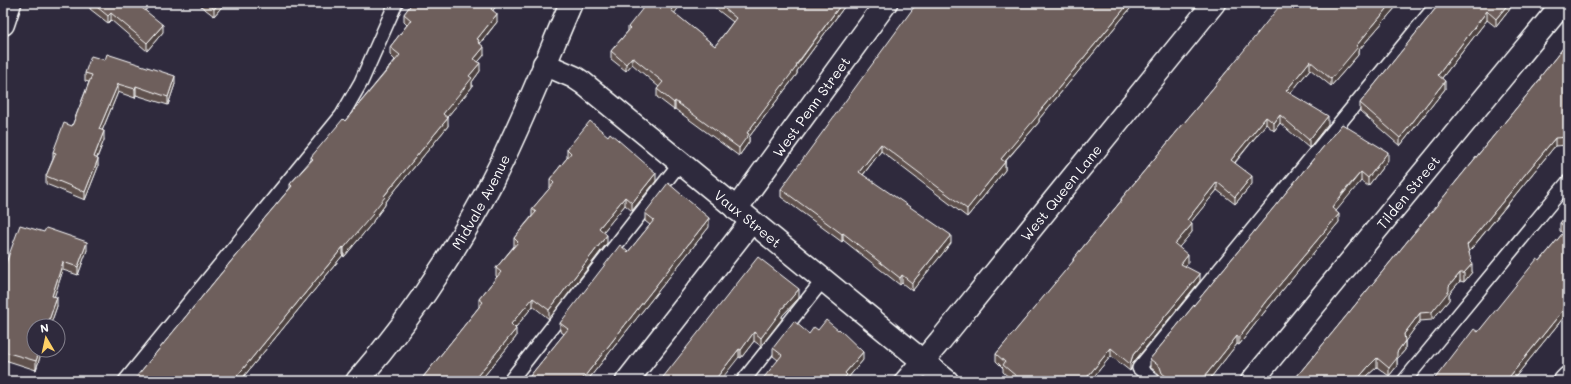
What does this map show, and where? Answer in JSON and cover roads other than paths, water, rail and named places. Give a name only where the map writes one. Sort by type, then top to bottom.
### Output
[{"type":"street","points":[[3,24],[10,3]]},
{"type":"street","name":"Midvale Avenue","points":[[357,381],[412,311],[448,258],[485,192],[517,130],[571,3]]},
{"type":"street","name":"West Penn Street","points":[[627,381],[744,216],[886,3]]},
{"type":"street","name":"West Queen Lane","points":[[906,381],[1214,3]]},
{"type":"street","name":"Tilden Street","points":[[1252,381],[1562,3]]},
{"type":"street","name":"Vaux Street","points":[[544,64],[584,83],[680,164],[947,381]]},
{"type":"street","points":[[1565,381],[1568,378]]},
{"type":"lane","points":[[125,381],[342,115],[361,82],[396,3]]},
{"type":"lane","points":[[1154,381],[1139,368],[1438,3]]},
{"type":"lane","points":[[510,381],[680,164]]},
{"type":"lane","points":[[1404,381],[1568,182]]},
{"type":"lane","points":[[743,381],[823,280]]}]
